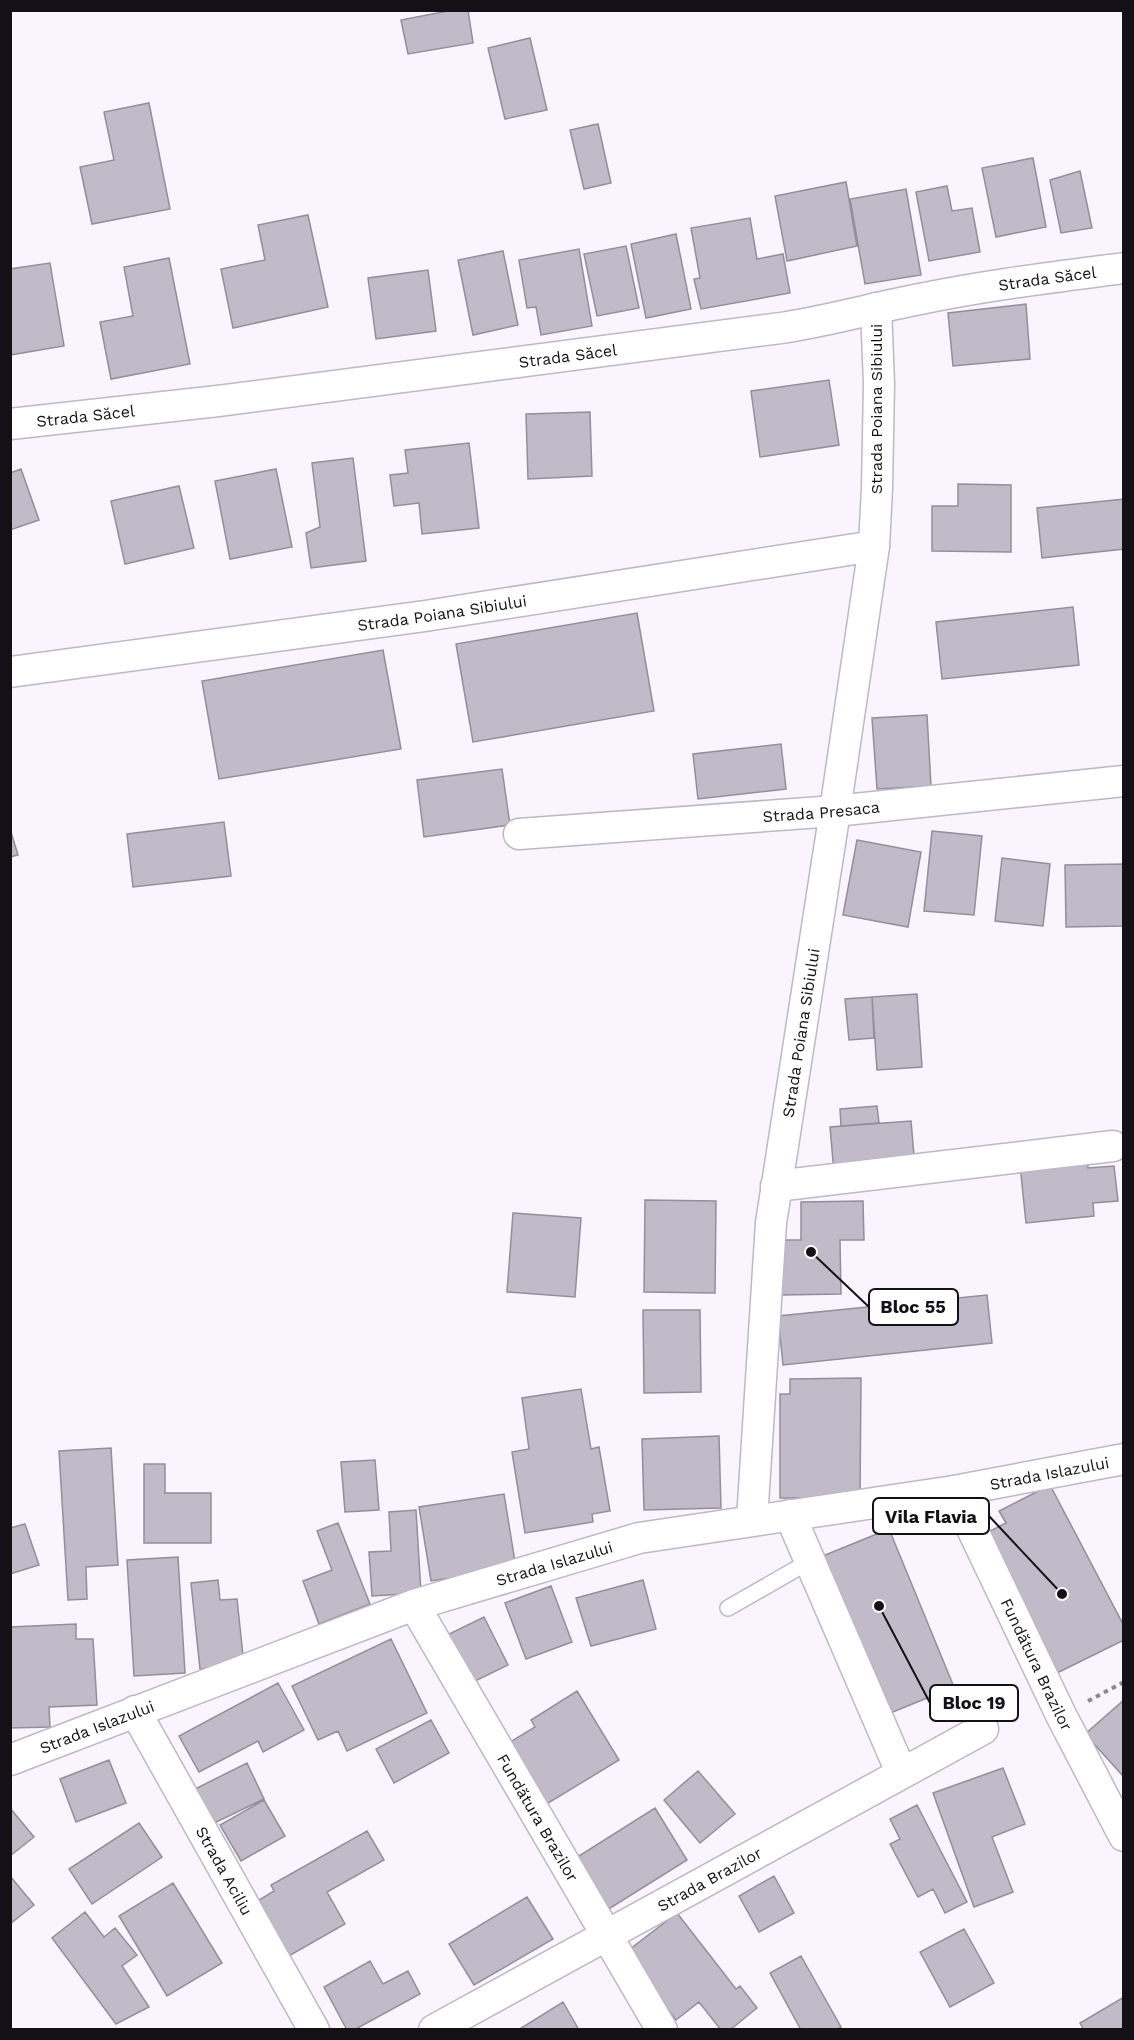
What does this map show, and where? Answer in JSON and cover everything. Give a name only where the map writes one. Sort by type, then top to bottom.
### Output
[{"type":"street","name":"Strada Săcel","points":[[10,424],[218,401],[781,328],[998,285],[1124,268]]},
{"type":"street","name":"Strada Poiana Sibiului","points":[[752,1520],[771,1223],[874,546],[878,488],[879,407],[876,308]]},
{"type":"street","name":"Strada Poiana Sibiului","points":[[10,672],[425,616],[874,546]]},
{"type":"street","name":"Strada Presaca","points":[[519,834],[835,811],[1124,781]]},
{"type":"street","points":[[776,1186],[1113,1146]]},
{"type":"street","name":"Strada Islazului","points":[[10,1760],[414,1605],[639,1538],[954,1491],[1124,1459]]},
{"type":"street","name":"Fundătura Brazilor","points":[[954,1491],[1060,1715],[1124,1836]]},
{"type":"street","points":[[790,1515],[901,1772]]},
{"type":"street","name":"Fundătura Brazilor","points":[[414,1605],[662,2030]]},
{"type":"street","name":"Strada Aciliu","points":[[135,1711],[314,2030]]},
{"type":"street","name":"Strada Brazilor","points":[[434,2030],[983,1729]]},
{"type":"lane","points":[[728,1608],[810,1561]]},
{"type":"building","points":[[453,10],[468,10],[473,43],[408,54],[401,20]]},
{"type":"building","points":[[530,38],[547,110],[505,119],[488,48]]},
{"type":"building","points":[[149,103],[170,209],[92,224],[80,167],[114,160],[104,112]]},
{"type":"building","points":[[598,124],[611,183],[584,189],[570,130]]},
{"type":"building","points":[[1033,158],[1046,227],[996,237],[982,168]]},
{"type":"building","points":[[1080,171],[1092,228],[1061,233],[1050,180]]},
{"type":"building","points":[[846,182],[857,246],[787,261],[775,196]]},
{"type":"building","points":[[947,186],[952,211],[972,208],[980,252],[929,261],[916,192]]},
{"type":"building","points":[[906,189],[921,275],[865,284],[850,199]]},
{"type":"building","points":[[308,215],[328,307],[233,328],[221,269],[265,260],[258,225]]},
{"type":"building","points":[[750,218],[757,259],[783,254],[790,293],[701,309],[694,279],[700,278],[691,228]]},
{"type":"building","points":[[676,234],[691,309],[646,318],[631,244]]},
{"type":"building","points":[[626,246],[639,308],[597,316],[584,254]]},
{"type":"building","points":[[579,249],[592,326],[541,335],[536,307],[527,308],[519,260]]},
{"type":"building","points":[[503,251],[518,325],[473,335],[458,260]]},
{"type":"building","points":[[169,258],[190,364],[111,379],[100,322],[133,316],[124,267]]},
{"type":"building","points":[[50,263],[64,346],[10,355],[10,269]]},
{"type":"building","points":[[428,270],[436,331],[376,339],[368,278]]},
{"type":"building","points":[[1026,304],[1030,359],[953,366],[948,313]]},
{"type":"building","points":[[829,380],[839,445],[760,457],[751,391]]},
{"type":"building","points":[[590,412],[592,476],[528,479],[526,414]]},
{"type":"building","points":[[469,443],[479,528],[422,534],[419,503],[394,506],[390,475],[408,473],[405,450]]},
{"type":"building","points":[[353,458],[366,561],[311,568],[306,533],[320,527],[312,463]]},
{"type":"building","points":[[21,469],[39,520],[10,530],[10,473]]},
{"type":"building","points":[[276,469],[292,547],[230,559],[215,481]]},
{"type":"building","points":[[958,484],[1011,485],[1011,552],[932,551],[932,506],[958,506]]},
{"type":"building","points":[[179,486],[194,548],[125,564],[111,501]]},
{"type":"building","points":[[1124,499],[1124,549],[1042,558],[1037,508]]},
{"type":"building","points":[[1073,607],[1079,665],[942,679],[936,622]]},
{"type":"building","points":[[637,613],[654,711],[473,742],[456,644]]},
{"type":"building","points":[[383,650],[401,749],[219,779],[202,681]]},
{"type":"building","points":[[927,715],[931,786],[877,789],[872,718]]},
{"type":"building","points":[[781,744],[786,789],[698,799],[693,754]]},
{"type":"building","points":[[502,769],[510,825],[424,837],[417,780]]},
{"type":"building","points":[[224,822],[231,876],[133,887],[127,834]]},
{"type":"building","points":[[10,829],[18,855],[10,857]]},
{"type":"building","points":[[932,831],[982,836],[974,915],[924,911]]},
{"type":"building","points":[[857,840],[921,852],[908,927],[843,915]]},
{"type":"building","points":[[1002,858],[1050,864],[1043,926],[995,921]]},
{"type":"building","points":[[1124,864],[1124,926],[1066,927],[1065,865]]},
{"type":"building","points":[[917,994],[922,1067],[877,1070],[872,997]]},
{"type":"building","points":[[872,997],[874,1038],[849,1040],[845,999]]},
{"type":"building","points":[[877,1106],[879,1123],[841,1126],[840,1109]]},
{"type":"building","points":[[911,1121],[915,1167],[834,1173],[830,1127]]},
{"type":"building","points":[[1087,1157],[1088,1168],[1114,1166],[1118,1201],[1093,1203],[1094,1216],[1026,1223],[1020,1165]]},
{"type":"building","points":[[645,1200],[716,1201],[715,1293],[644,1292]]},
{"type":"building","points":[[863,1201],[864,1240],[840,1240],[841,1294],[782,1295],[782,1240],[801,1240],[801,1202]]},
{"type":"building","points":[[513,1213],[581,1218],[575,1297],[507,1292]]},
{"type":"building","points":[[987,1295],[992,1343],[783,1365],[778,1316]]},
{"type":"building","points":[[643,1310],[700,1310],[701,1392],[644,1393]]},
{"type":"building","points":[[861,1378],[860,1498],[780,1498],[780,1394],[790,1394],[790,1379]]},
{"type":"building","points":[[581,1389],[591,1449],[599,1447],[610,1511],[592,1514],[593,1522],[525,1533],[512,1452],[529,1449],[522,1398]]},
{"type":"building","points":[[719,1436],[721,1508],[644,1510],[642,1439]]},
{"type":"building","points":[[111,1448],[118,1565],[86,1567],[87,1599],[68,1600],[59,1451]]},
{"type":"building","points":[[375,1460],[379,1510],[345,1512],[341,1462]]},
{"type":"building","points":[[144,1464],[165,1464],[165,1493],[211,1493],[211,1543],[144,1543]]},
{"type":"building","points":[[1050,1485],[1124,1626],[1124,1640],[1053,1675],[986,1533],[1006,1523],[999,1511]]},
{"type":"building","points":[[504,1494],[516,1568],[431,1581],[419,1507]]},
{"type":"building","points":[[416,1510],[421,1593],[372,1596],[369,1552],[391,1551],[389,1512]]},
{"type":"building","points":[[338,1523],[370,1604],[319,1624],[303,1581],[332,1570],[317,1531]]},
{"type":"building","points":[[25,1524],[39,1565],[10,1574],[10,1528]]},
{"type":"building","points":[[889,1529],[954,1687],[883,1716],[818,1558]]},
{"type":"building","points":[[178,1557],[185,1673],[134,1676],[127,1560]]},
{"type":"building","points":[[218,1580],[220,1600],[237,1599],[244,1665],[200,1669],[191,1583]]},
{"type":"building","points":[[643,1580],[656,1629],[591,1646],[576,1598]]},
{"type":"building","points":[[551,1586],[572,1642],[526,1659],[505,1603]]},
{"type":"building","points":[[484,1617],[508,1665],[469,1684],[445,1636]]},
{"type":"building","points":[[76,1624],[76,1639],[93,1639],[97,1705],[49,1707],[50,1727],[10,1728],[10,1627]]},
{"type":"building","points":[[391,1639],[427,1713],[347,1751],[338,1731],[318,1740],[292,1686]]},
{"type":"building","points":[[278,1683],[304,1730],[263,1752],[258,1741],[199,1772],[179,1736]]},
{"type":"building","points":[[577,1691],[619,1760],[540,1808],[502,1747],[535,1727],[531,1720]]},
{"type":"building","points":[[1124,1700],[1124,1777],[1085,1734]]},
{"type":"building","points":[[431,1720],[449,1753],[394,1783],[376,1749]]},
{"type":"building","points":[[109,1760],[126,1803],[76,1822],[60,1779]]},
{"type":"building","points":[[247,1763],[264,1799],[208,1826],[191,1791]]},
{"type":"building","points":[[1003,1768],[1025,1824],[992,1837],[1013,1892],[974,1907],[933,1793]]},
{"type":"building","points":[[698,1771],[735,1814],[700,1843],[664,1800]]},
{"type":"building","points":[[264,1800],[285,1836],[241,1861],[220,1825]]},
{"type":"building","points":[[917,1805],[967,1902],[945,1913],[933,1889],[918,1897],[890,1844],[900,1839],[890,1819]]},
{"type":"building","points":[[10,1808],[34,1837],[10,1856]]},
{"type":"building","points":[[655,1808],[687,1860],[604,1912],[571,1861]]},
{"type":"building","points":[[139,1823],[162,1857],[92,1904],[69,1869]]},
{"type":"building","points":[[367,1831],[384,1860],[327,1892],[345,1924],[287,1957],[256,1902],[274,1891],[271,1885]]},
{"type":"building","points":[[10,1876],[34,1905],[10,1924]]},
{"type":"building","points":[[774,1876],[794,1913],[759,1932],[739,1896]]},
{"type":"building","points":[[173,1883],[222,1963],[167,1996],[119,1916]]},
{"type":"building","points":[[527,1897],[553,1939],[474,1985],[449,1944]]},
{"type":"building","points":[[85,1912],[104,1937],[115,1928],[137,1955],[122,1966],[149,2007],[116,2024],[52,1938]]},
{"type":"building","points":[[677,1913],[736,1989],[740,1986],[757,2008],[730,2030],[721,2030],[699,2002],[676,2020],[625,1953]]},
{"type":"building","points":[[964,1929],[994,1983],[950,2007],[920,1952]]},
{"type":"building","points":[[801,1956],[841,2027],[836,2030],[801,2030],[770,1973]]},
{"type":"building","points":[[370,1961],[383,1984],[408,1971],[420,1994],[354,2030],[347,2030],[324,1987]]},
{"type":"building","points":[[1124,1997],[1124,2030],[1084,2030],[1080,2023]]},
{"type":"building","points":[[563,2002],[579,2030],[518,2030]]},
{"type":"place","name":"Bloc 55","points":[[811,1252]]},
{"type":"place","name":"Vila Flavia","points":[[1062,1594]]},
{"type":"place","name":"Bloc 19","points":[[879,1606]]}]
